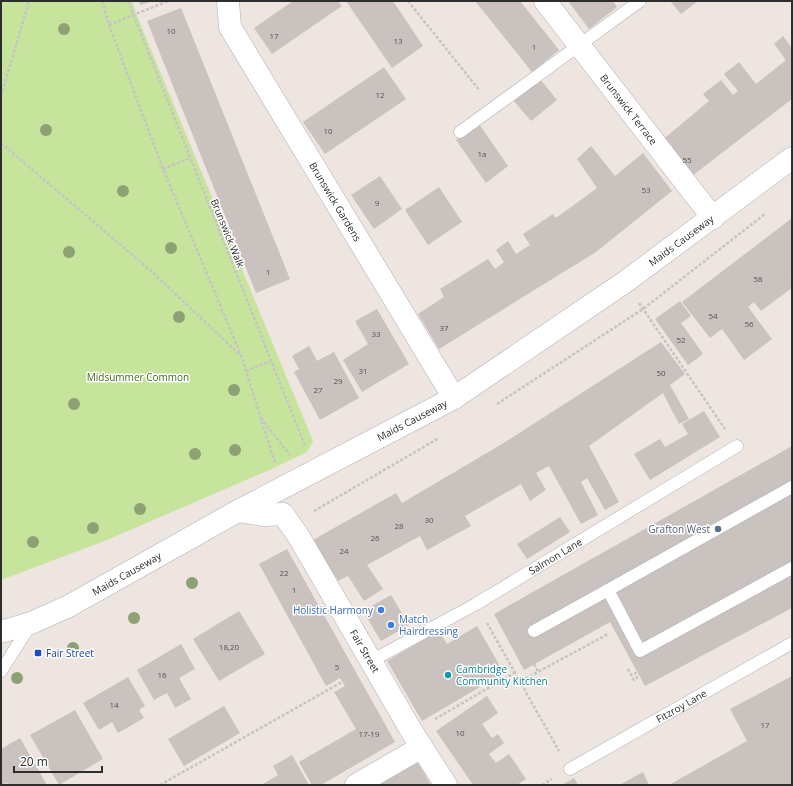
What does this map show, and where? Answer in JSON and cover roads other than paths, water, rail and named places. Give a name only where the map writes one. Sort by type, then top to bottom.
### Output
[{"type":"street","name":"Brunswick Gardens","points":[[228,1],[230,27],[454,398]]},
{"type":"street","name":"Brunswick Terrace","points":[[545,1],[579,47],[713,218]]},
{"type":"street","name":"Maids Causeway","points":[[1,632],[31,623],[69,606],[238,511],[454,398],[625,282],[792,158]]},
{"type":"street","name":"Fair Street","points":[[238,511],[265,515],[283,514],[299,537],[417,740],[446,785]]},
{"type":"street","points":[[356,785],[417,740]]},
{"type":"lane","points":[[460,132],[494,109],[640,1]]},
{"type":"lane","name":"Salmon Lane","points":[[371,661],[476,604],[737,446]]},
{"type":"lane","points":[[534,631],[792,487]]},
{"type":"lane","points":[[608,590],[640,651],[792,568]]},
{"type":"lane","points":[[1,671],[31,623]]},
{"type":"lane","name":"Fitzroy Lane","points":[[570,769],[792,642]]},
{"type":"place","name":"Grafton West","points":[[718,529]]},
{"type":"place","name":"Holistic Harmony","points":[[381,610]]},
{"type":"place","name":"Match Hairdressing","points":[[391,625]]},
{"type":"place","name":"Fair Street","points":[[38,653]]},
{"type":"place","name":"Cambridge Community Kitchen","points":[[448,675]]},
{"type":"park label","name":"Midsummer Common","points":[[138,377]]}]
